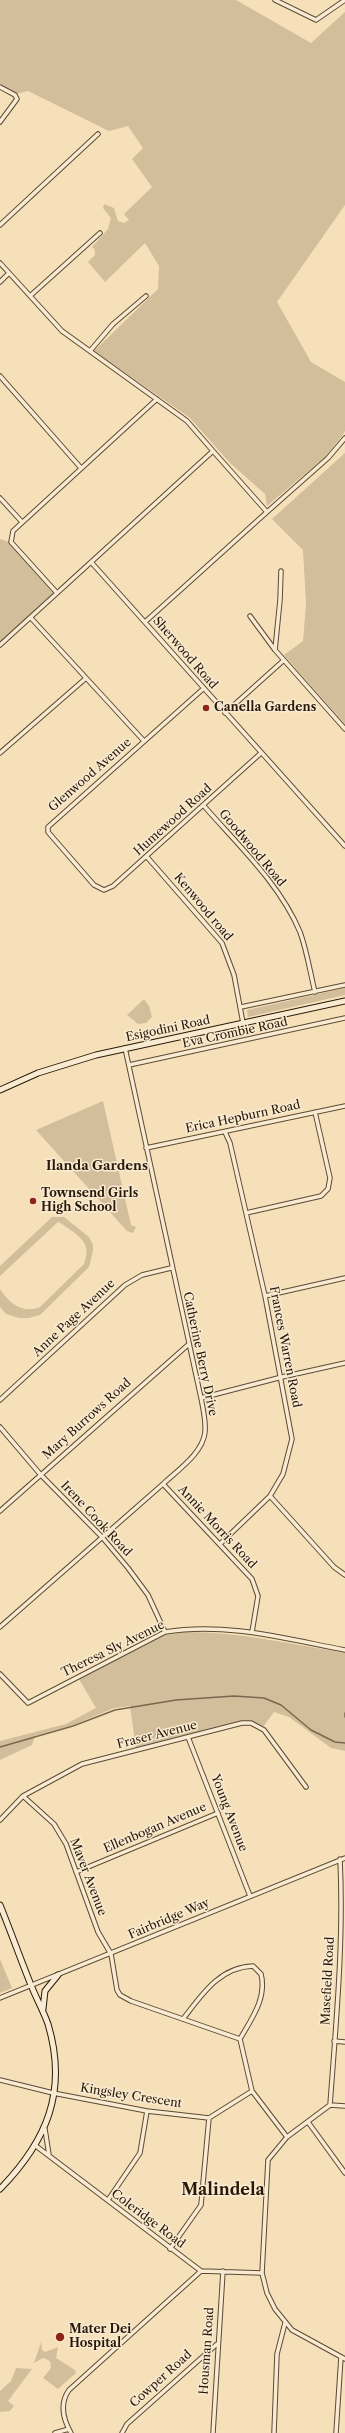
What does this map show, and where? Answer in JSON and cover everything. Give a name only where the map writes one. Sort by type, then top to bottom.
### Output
[{"type":"main road","name":"Esigodini Road","points":[[0,1090],[60,1066],[125,1048],[345,1001]]},
{"type":"main road","points":[[0,1905],[31,1985],[43,2010],[52,2042],[55,2060],[53,2093],[45,2129],[36,2146],[0,2189]]},
{"type":"main road","points":[[43,2010],[45,1991],[58,1975]]},
{"type":"street","points":[[275,0],[316,20],[345,0]]},
{"type":"street","points":[[0,87],[14,95],[17,99],[0,122]]},
{"type":"street","points":[[0,225],[98,134]]},
{"type":"street","points":[[30,296],[100,233]]},
{"type":"street","points":[[0,263],[62,331],[187,421],[268,512]]},
{"type":"street","points":[[0,282],[9,274]]},
{"type":"street","points":[[90,351],[113,324],[146,296]]},
{"type":"street","points":[[0,376],[81,468]]},
{"type":"street","points":[[57,593],[11,542],[13,531],[157,399]]},
{"type":"street","points":[[145,622],[328,458],[345,438]]},
{"type":"street","points":[[0,645],[213,451]]},
{"type":"street","points":[[0,498],[22,522]]},
{"type":"street","name":"Sherwood Road","points":[[90,562],[345,846]]},
{"type":"street","points":[[275,650],[281,571]]},
{"type":"street","points":[[250,616],[275,650],[345,729]]},
{"type":"street","points":[[31,618],[85,679],[144,741]]},
{"type":"street","points":[[225,713],[284,660]]},
{"type":"street","points":[[0,753],[85,679]]},
{"type":"street","name":"Glenwood Avenue","points":[[94,885],[48,832],[48,827],[203,689]]},
{"type":"street","name":"Humewood Road","points":[[94,885],[100,890],[107,889],[147,857],[261,753]]},
{"type":"street","name":"Goodwood Road","points":[[204,806],[271,884],[293,918],[303,940],[315,992]]},
{"type":"street","name":"Kenwood road","points":[[147,857],[222,943],[229,956],[241,1007],[243,1023]]},
{"type":"street","points":[[241,1007],[345,985]]},
{"type":"street","name":"Eva Crombie Road","points":[[129,1065],[345,1018]]},
{"type":"street","name":"Catherine Berry Drive","points":[[0,1627],[163,1484],[188,1461],[203,1441],[206,1427],[201,1398],[188,1344],[125,1048]]},
{"type":"street","name":"Erica Hepburn Road","points":[[146,1148],[345,1106]]},
{"type":"street","points":[[246,1213],[321,1196],[328,1189],[330,1178],[315,1112]]},
{"type":"street","name":"Frances Warren Road","points":[[220,1544],[270,1496],[282,1474],[292,1439],[282,1377],[265,1296],[230,1143],[225,1132]]},
{"type":"street","name":"Anne Page Avenue","points":[[0,1400],[125,1285],[142,1275],[172,1268]]},
{"type":"street","points":[[265,1296],[345,1278]]},
{"type":"street","name":"Mary Burrows Road","points":[[0,1511],[188,1344]]},
{"type":"street","points":[[201,1398],[282,1377],[345,1364]]},
{"type":"street","name":"Irene Cook Road","points":[[0,1427],[40,1474],[102,1537],[140,1584],[165,1632]]},
{"type":"street","name":"Annie Morris Road","points":[[163,1484],[246,1570],[257,1589],[257,1607],[252,1632]]},
{"type":"street","points":[[270,1496],[334,1567],[345,1575]]},
{"type":"street","name":"Theresa Sly Avenue","points":[[0,1674],[28,1703],[165,1632],[187,1628],[252,1632],[345,1650]]},
{"type":"street","name":"Fraser Avenue","points":[[0,1820],[23,1796],[82,1764],[242,1723],[258,1725],[264,1730],[306,1788]]},
{"type":"street","name":"Young Avenue","points":[[188,1737],[250,1896]]},
{"type":"street","name":"Maver Avenue","points":[[23,1796],[46,1816],[61,1834],[102,1940],[111,1954]]},
{"type":"street","name":"Ellenbogan Avenue","points":[[76,1872],[218,1813]]},
{"type":"street","name":"Fairbridge Way","points":[[0,1998],[345,1858]]},
{"type":"street","name":"Masefield Road","points":[[330,2105],[339,1978],[342,1892],[340,1859]]},
{"type":"street","points":[[111,1954],[117,1990],[120,1995],[131,2001],[240,2038]]},
{"type":"street","points":[[182,2019],[216,1979],[246,1966],[253,1966],[261,1974],[262,1996],[258,2008],[240,2038],[252,2091],[287,2137]]},
{"type":"street","points":[[339,1978],[345,1979]]},
{"type":"street","points":[[334,2041],[345,2042]]},
{"type":"street","name":"Kingsley Crescent","points":[[0,2080],[53,2093],[147,2111],[209,2118]]},
{"type":"street","points":[[170,2249],[201,2205],[209,2118],[252,2091]]},
{"type":"street","points":[[345,2106],[330,2105],[287,2137],[271,2155],[268,2164],[262,2273],[267,2293],[285,2323],[299,2335],[345,2359]]},
{"type":"street","points":[[108,2200],[140,2153],[147,2111]]},
{"type":"street","points":[[308,2122],[345,2173]]},
{"type":"street","points":[[45,2129],[49,2156]]},
{"type":"street","name":"Coleridge Road","points":[[36,2146],[200,2271]]},
{"type":"street","points":[[71,2433],[62,2411],[64,2396],[68,2390],[200,2271],[262,2273]]},
{"type":"street","name":"Housman Road","points":[[213,2433],[217,2344],[223,2271]]},
{"type":"street","points":[[274,2433],[277,2354],[285,2323]]},
{"type":"street","name":"Cowper Road","points":[[122,2433],[127,2424],[217,2344]]},
{"type":"street","points":[[336,2433],[341,2357]]},
{"type":"street","points":[[55,2433],[69,2429]]},
{"type":"shaded area","points":[[0,0],[236,0],[311,43],[345,12],[345,205],[277,302],[311,362],[345,382],[345,431],[325,457],[267,506],[265,494],[230,463],[190,418],[94,351],[158,289],[159,266],[145,243],[105,282],[88,262],[95,255],[95,250],[92,247],[108,229],[111,218],[103,208],[104,204],[114,208],[118,221],[124,223],[129,220],[124,214],[152,187],[132,159],[143,148],[128,126],[109,131],[28,91],[16,94],[0,86]]},
{"type":"shaded area","points":[[345,453],[345,724],[284,655],[303,641],[306,604],[303,550],[272,519]]},
{"type":"shaded area","points":[[0,539],[11,543],[55,593],[0,643]]},
{"type":"shaded area","points":[[345,988],[345,995],[248,1017],[247,1010]]},
{"type":"shaded area","points":[[144,999],[149,1006],[152,1017],[146,1023],[138,1024],[127,1015]]},
{"type":"shaded area","points":[[103,1101],[131,1225],[136,1227],[133,1233],[127,1231],[36,1130]]},
{"type":"shaded area","points":[[52,1217],[64,1217],[89,1237],[93,1245],[93,1251],[89,1267],[40,1315],[29,1318],[19,1318],[6,1314],[0,1307],[0,1289],[12,1303],[17,1306],[27,1309],[40,1307],[84,1264],[86,1249],[83,1241],[72,1231],[58,1222],[0,1276],[0,1266]]},
{"type":"shaded area","points":[[186,1632],[246,1636],[345,1653],[345,1751],[331,1748],[289,1717],[274,1712],[263,1727],[252,1722],[136,1749],[130,1706],[114,1708],[73,1725],[35,1736],[32,1745],[0,1760],[0,1741],[66,1724],[96,1708],[79,1679],[165,1635]]},
{"type":"shaded area","points":[[0,1959],[12,1988],[0,1993]]},
{"type":"shaded area","points":[[41,2342],[42,2350],[45,2352],[58,2347],[56,2358],[75,2370],[76,2373],[58,2389],[43,2378],[51,2368],[50,2361],[43,2358],[34,2363]]},
{"type":"shaded area","points":[[16,2368],[32,2369],[8,2401],[14,2406],[10,2411],[0,2412],[0,2391],[11,2381]]},
{"type":"waterway","points":[[0,1747],[73,1726],[115,1710],[176,1700],[234,1696],[264,1698],[281,1705],[311,1730],[335,1742],[345,1743]]},
{"type":"place","name":"Canella Gardens","points":[[206,708]]},
{"type":"place","name":"Townsend Girls High School","points":[[33,1201]]},
{"type":"place","name":"Mater Dei Hospital","points":[[60,2337]]},
{"type":"district","name":"Ilanda Gardens","points":[[97,1166]]},
{"type":"district","name":"Malindela","points":[[223,2190]]}]
